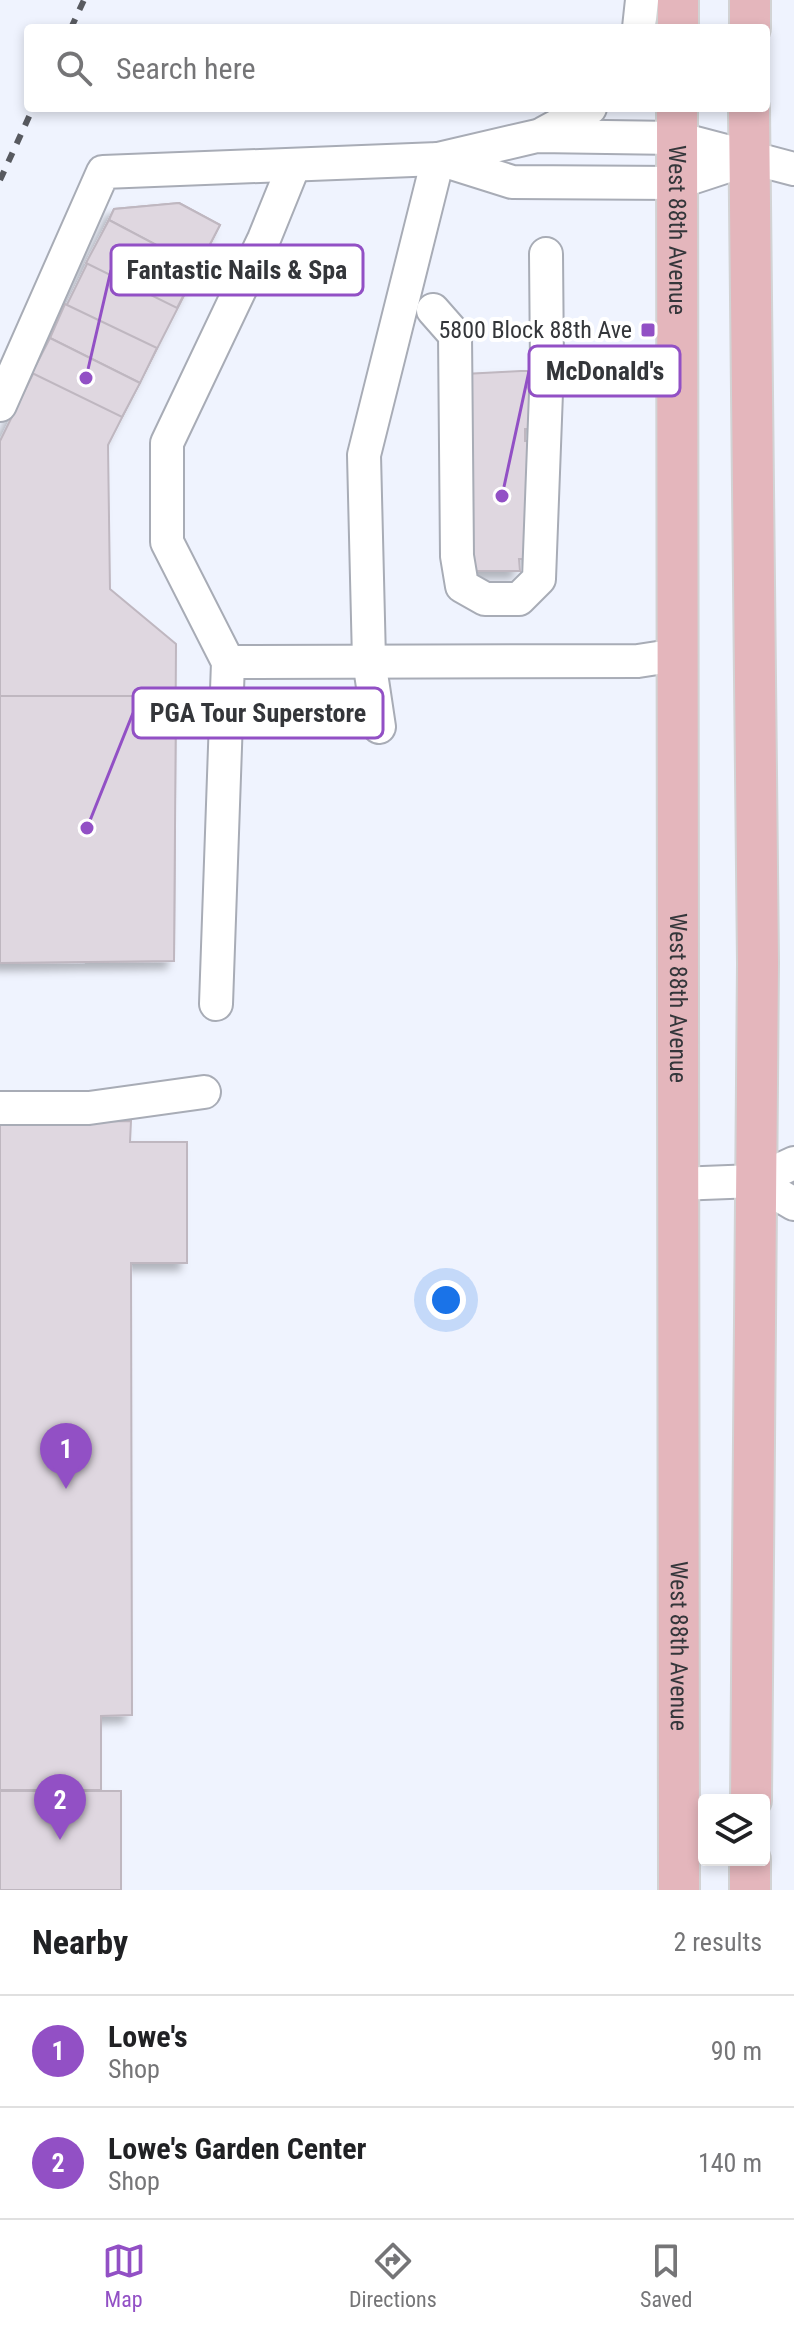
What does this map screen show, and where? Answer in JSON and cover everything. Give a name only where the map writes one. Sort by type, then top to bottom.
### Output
[{"type":"main road","points":[[678,0],[678,24]]},
{"type":"main road","points":[[750,0],[750,24]]},
{"type":"main road","points":[[749,112],[758,740],[751,1794]]},
{"type":"main road","name":"West 88th Avenue","points":[[677,123],[679,1890]]},
{"type":"main road","points":[[750,1866],[750,1890]]},
{"type":"street","points":[[639,24],[642,0]]},
{"type":"street","points":[[537,136],[585,112]]},
{"type":"street","points":[[0,405],[103,172],[438,159],[537,136],[677,123],[749,159],[794,169]]},
{"type":"street","points":[[438,159],[512,182],[676,183],[749,159]]},
{"type":"street","points":[[379,727],[369,660],[364,455],[438,159]]},
{"type":"street","points":[[216,1004],[228,662],[167,542],[167,443],[264,239],[294,165]]},
{"type":"street","points":[[433,310],[455,335],[457,556],[462,586],[485,599],[519,599],[539,579],[540,567],[546,381],[546,254]]},
{"type":"street","points":[[228,662],[638,661],[677,655]]},
{"type":"street","points":[[0,1108],[89,1108],[204,1092]]},
{"type":"street","points":[[677,1184],[755,1181],[794,1163]]},
{"type":"street","points":[[755,1181],[794,1204]]},
{"type":"building","points":[[179,203],[220,225],[108,445],[110,589],[176,644],[174,961],[0,963],[0,441],[114,209]]},
{"type":"building","points":[[179,203],[220,225],[198,267],[109,220],[114,209]]},
{"type":"building","points":[[109,220],[198,267],[177,308],[86,263]]},
{"type":"building","points":[[65,304],[157,348],[140,383],[50,338]]},
{"type":"building","points":[[50,338],[140,383],[122,417],[32,373]]},
{"type":"building","points":[[536,371],[536,429],[525,429],[525,441],[533,441],[529,559],[519,559],[520,571],[471,571],[464,374]]},
{"type":"building","points":[[0,696],[176,696],[174,961],[0,963]]},
{"type":"building","points":[[131,1121],[130,1142],[187,1142],[187,1263],[131,1263],[132,1715],[101,1716],[101,1790],[0,1790],[0,1122]]},
{"type":"building","points":[[0,1791],[121,1791],[121,1890],[0,1890]]},
{"type":"railway","points":[[73,24],[84,0]]},
{"type":"railway","points":[[0,180],[31,112]]},
{"type":"place","name":"5800 Block 88th Ave","points":[[648,330]]},
{"type":"place","name":"Fantastic Nails & Spa","points":[[86,378]]},
{"type":"place","name":"McDonald's","points":[[502,496]]},
{"type":"place","name":"PGA Tour Superstore","points":[[87,828]]},
{"type":"place","name":"Lowe's","points":[[66,1489]]},
{"type":"place","name":"Lowe's Garden Center","points":[[60,1840]]}]
